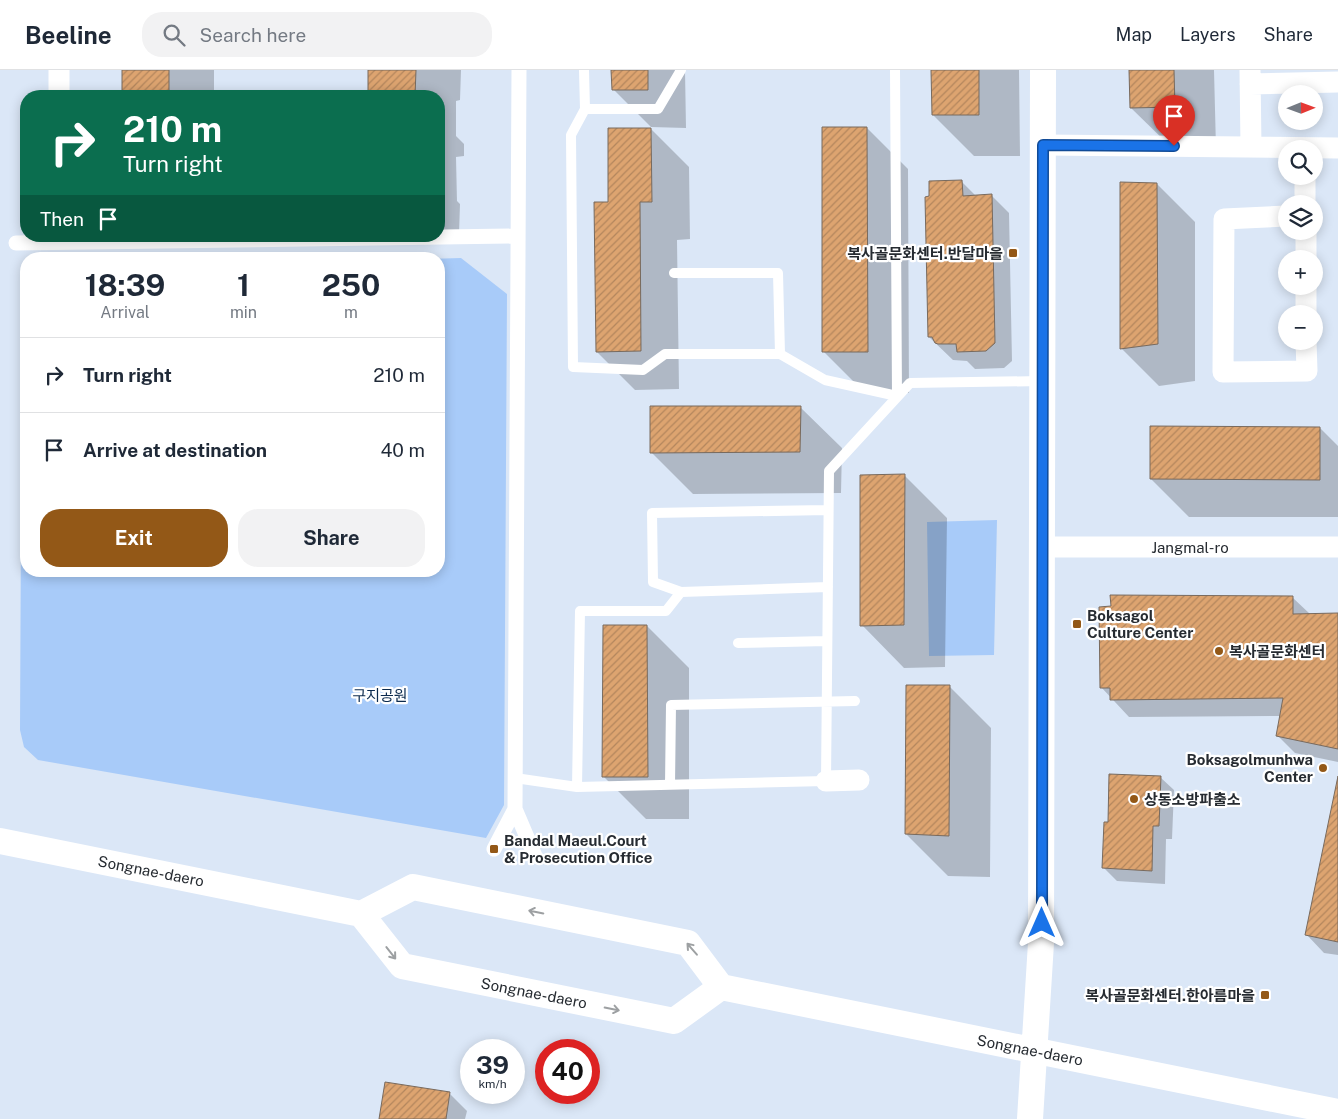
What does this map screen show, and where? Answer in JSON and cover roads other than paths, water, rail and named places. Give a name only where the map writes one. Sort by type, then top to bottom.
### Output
[{"type":"street","points":[[59,90],[60,70]]},
{"type":"street","points":[[519,70],[515,809],[535,856]]},
{"type":"street","points":[[1030,1119],[1042,943],[1043,70]]},
{"type":"street","points":[[1251,147],[1250,77],[1338,82]]},
{"type":"street","points":[[1043,145],[1278,148]]},
{"type":"street","points":[[1323,148],[1338,148]]},
{"type":"street","points":[[1278,216],[1224,219],[1223,372],[1306,371],[1306,350]]},
{"type":"street","points":[[445,237],[518,236]]},
{"type":"street","points":[[16,243],[88,242]]},
{"type":"street","name":"Jangmal-ro","points":[[1043,547],[1338,547]]},
{"type":"street","points":[[826,781],[859,780]]},
{"type":"street","points":[[494,849],[515,809]]},
{"type":"street","name":"Songnae-daero","points":[[0,841],[361,914],[402,966],[674,1021],[721,988],[1338,1112]]},
{"type":"street","points":[[361,914],[413,887],[688,943],[721,988]]},
{"type":"lane","points":[[584,70],[585,109],[571,135],[573,367],[643,370],[665,354],[780,354],[825,380],[897,396]]},
{"type":"lane","points":[[585,109],[658,109],[682,70]]},
{"type":"lane","points":[[895,70],[897,396]]},
{"type":"lane","points":[[674,274],[778,273],[780,354]]},
{"type":"lane","points":[[515,778],[577,787],[826,781],[829,471],[910,383],[1043,381]]},
{"type":"lane","points":[[828,510],[652,513],[653,582],[681,592],[828,587]]},
{"type":"lane","points":[[577,787],[580,611],[666,611],[681,592]]},
{"type":"lane","points":[[738,643],[828,641]]},
{"type":"lane","points":[[670,785],[671,704],[855,701]]},
{"type":"place","name":"복사골문화센터.반달마을","points":[[1013,253]]},
{"type":"place","name":"Boksagol Culture Center","points":[[1077,624]]},
{"type":"place","name":"복사골문화센터","points":[[1219,651]]},
{"type":"place","name":"Boksagolmunhwa Center","points":[[1323,768]]},
{"type":"place","name":"상동소방파출소","points":[[1134,799]]},
{"type":"place","name":"Bandal Maeul.Court & Prosecution Office","points":[[494,849]]},
{"type":"place","name":"복사골문화센터.한아름마을","points":[[1265,995]]},
{"type":"park label","name":"구지공원","points":[[380,695]]}]
